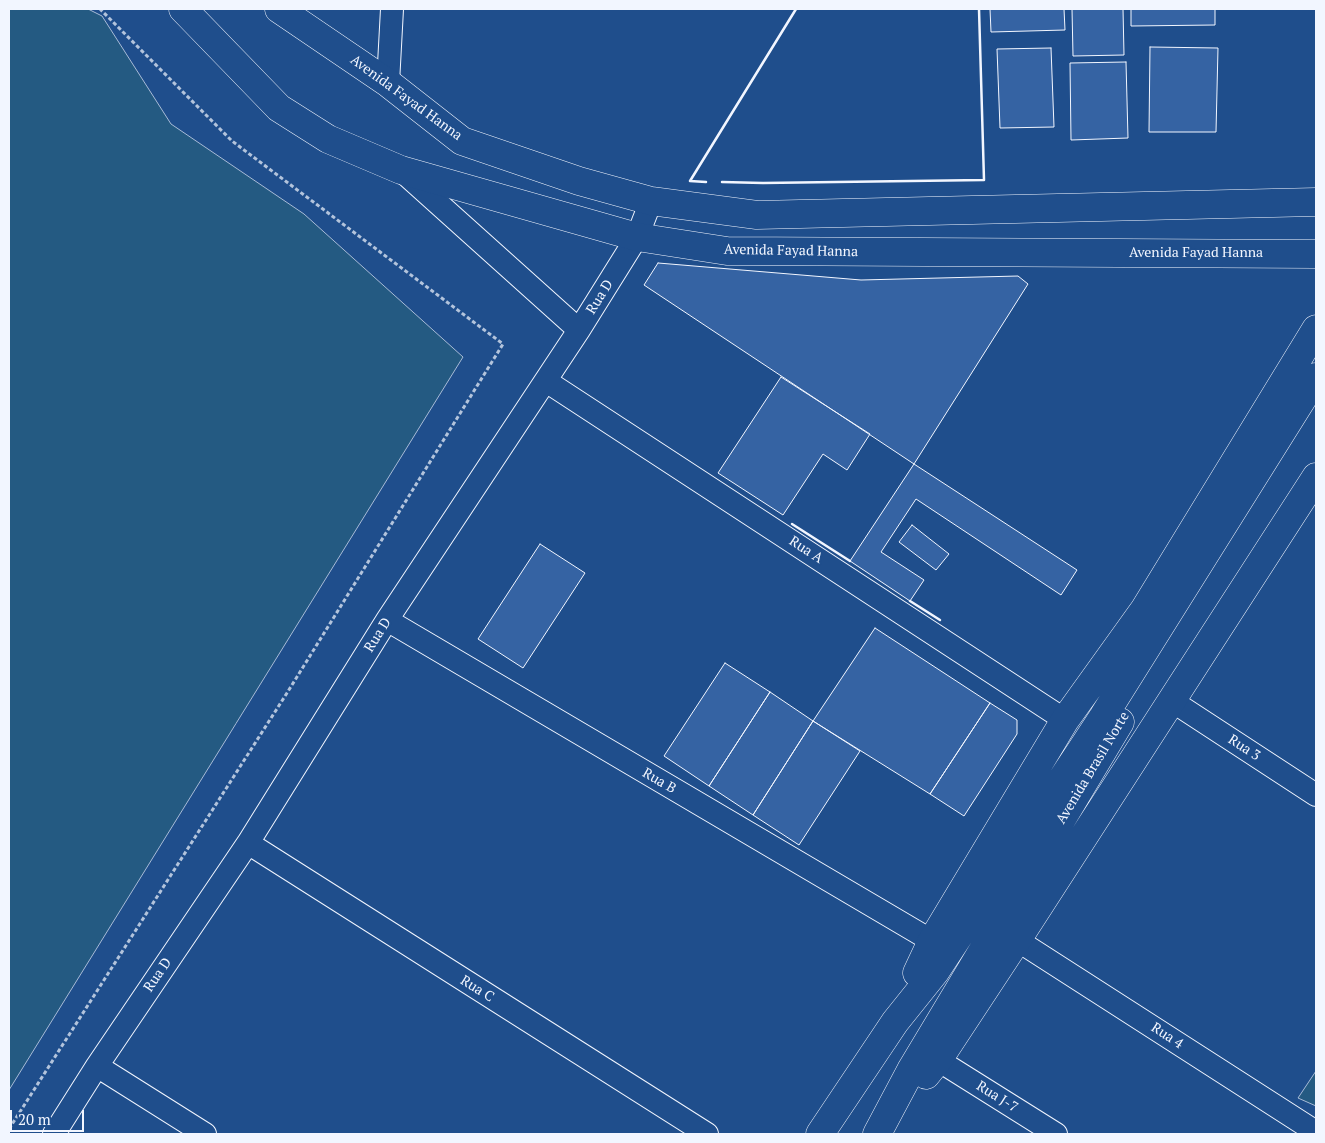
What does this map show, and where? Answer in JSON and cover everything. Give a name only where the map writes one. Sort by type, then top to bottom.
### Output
[{"type":"main road","name":"Avenida Fayad Hanna","points":[[183,9],[279,108],[328,139],[401,170],[637,237],[728,251],[1316,254]]},
{"type":"main road","name":"Avenida Fayad Hanna","points":[[284,10],[388,83],[462,141],[579,181],[651,201],[758,215],[1316,202]]},
{"type":"main road","name":"Avenida Brasil Norte","points":[[895,1022],[932,941],[1066,720],[1144,610],[1316,329]]},
{"type":"main road","name":"Avenida Brasil Norte","points":[[820,1134],[895,1022],[935,972],[1097,725],[1316,376]]},
{"type":"main road","name":"Avenida Brasil Norte","points":[[878,1132],[911,1070],[1120,723],[1316,413]]},
{"type":"main road","name":"Avenida Brasil Norte","points":[[878,1132],[938,1060],[1316,477]]},
{"type":"street","points":[[388,83],[392,9]]},
{"type":"street","points":[[401,170],[579,330]]},
{"type":"street","name":"Rua D","points":[[54,1134],[97,1066],[248,843],[386,620],[579,330],[637,237],[651,201]]},
{"type":"street","name":"Rua A","points":[[546,381],[1066,720]]},
{"type":"street","name":"Rua B","points":[[386,620],[932,941]]},
{"type":"street","name":"Rua 3","points":[[1172,701],[1316,795]]},
{"type":"street","name":"Rua C","points":[[248,843],[707,1134]]},
{"type":"street","name":"Rua 4","points":[[1017,940],[1316,1132]]},
{"type":"street","name":"Rua J-7","points":[[938,1060],[1056,1134]]},
{"type":"street","points":[[97,1066],[205,1134]]},
{"type":"path","points":[[9,1128],[287,692],[503,344],[232,141],[100,9]]},
{"type":"shaded area","points":[[9,9],[88,9],[102,16],[171,124],[304,214],[463,357],[9,1090]]},
{"type":"shaded area","points":[[1316,1071],[1316,1106],[1298,1098]]},
{"type":"building","points":[[990,9],[1064,9],[1065,30],[991,32]]},
{"type":"building","points":[[1072,9],[1123,9],[1124,55],[1073,56]]},
{"type":"building","points":[[1131,9],[1215,9],[1215,25],[1131,26]]},
{"type":"building","points":[[1150,47],[1218,48],[1216,132],[1149,132]]},
{"type":"building","points":[[1051,48],[1054,127],[1000,128],[997,49]]},
{"type":"building","points":[[1126,62],[1128,138],[1071,140],[1070,63]]},
{"type":"building","points":[[658,263],[861,280],[1018,276],[1028,284],[914,464],[644,285]]},
{"type":"building","points":[[781,377],[870,434],[847,470],[823,454],[783,515],[718,473]]},
{"type":"building","points":[[914,464],[1077,570],[1061,595],[916,499],[881,552],[924,580],[910,601],[850,561]]},
{"type":"building","points":[[912,525],[949,554],[936,570],[899,542]]},
{"type":"building","points":[[540,544],[585,573],[523,668],[478,639]]},
{"type":"building","points":[[875,628],[990,703],[930,794],[813,721]]},
{"type":"building","points":[[725,663],[770,692],[709,786],[664,756]]},
{"type":"building","points":[[770,692],[813,721],[753,815],[709,786]]},
{"type":"building","points":[[990,703],[1017,720],[1017,734],[964,816],[930,794]]},
{"type":"building","points":[[813,721],[860,751],[799,845],[753,815]]},
{"type":"wall","points":[[706,182],[690,181],[796,9]]},
{"type":"wall","points":[[722,182],[984,180],[979,9]]},
{"type":"wall","points":[[792,524],[850,561]]},
{"type":"wall","points":[[910,601],[940,620]]}]
